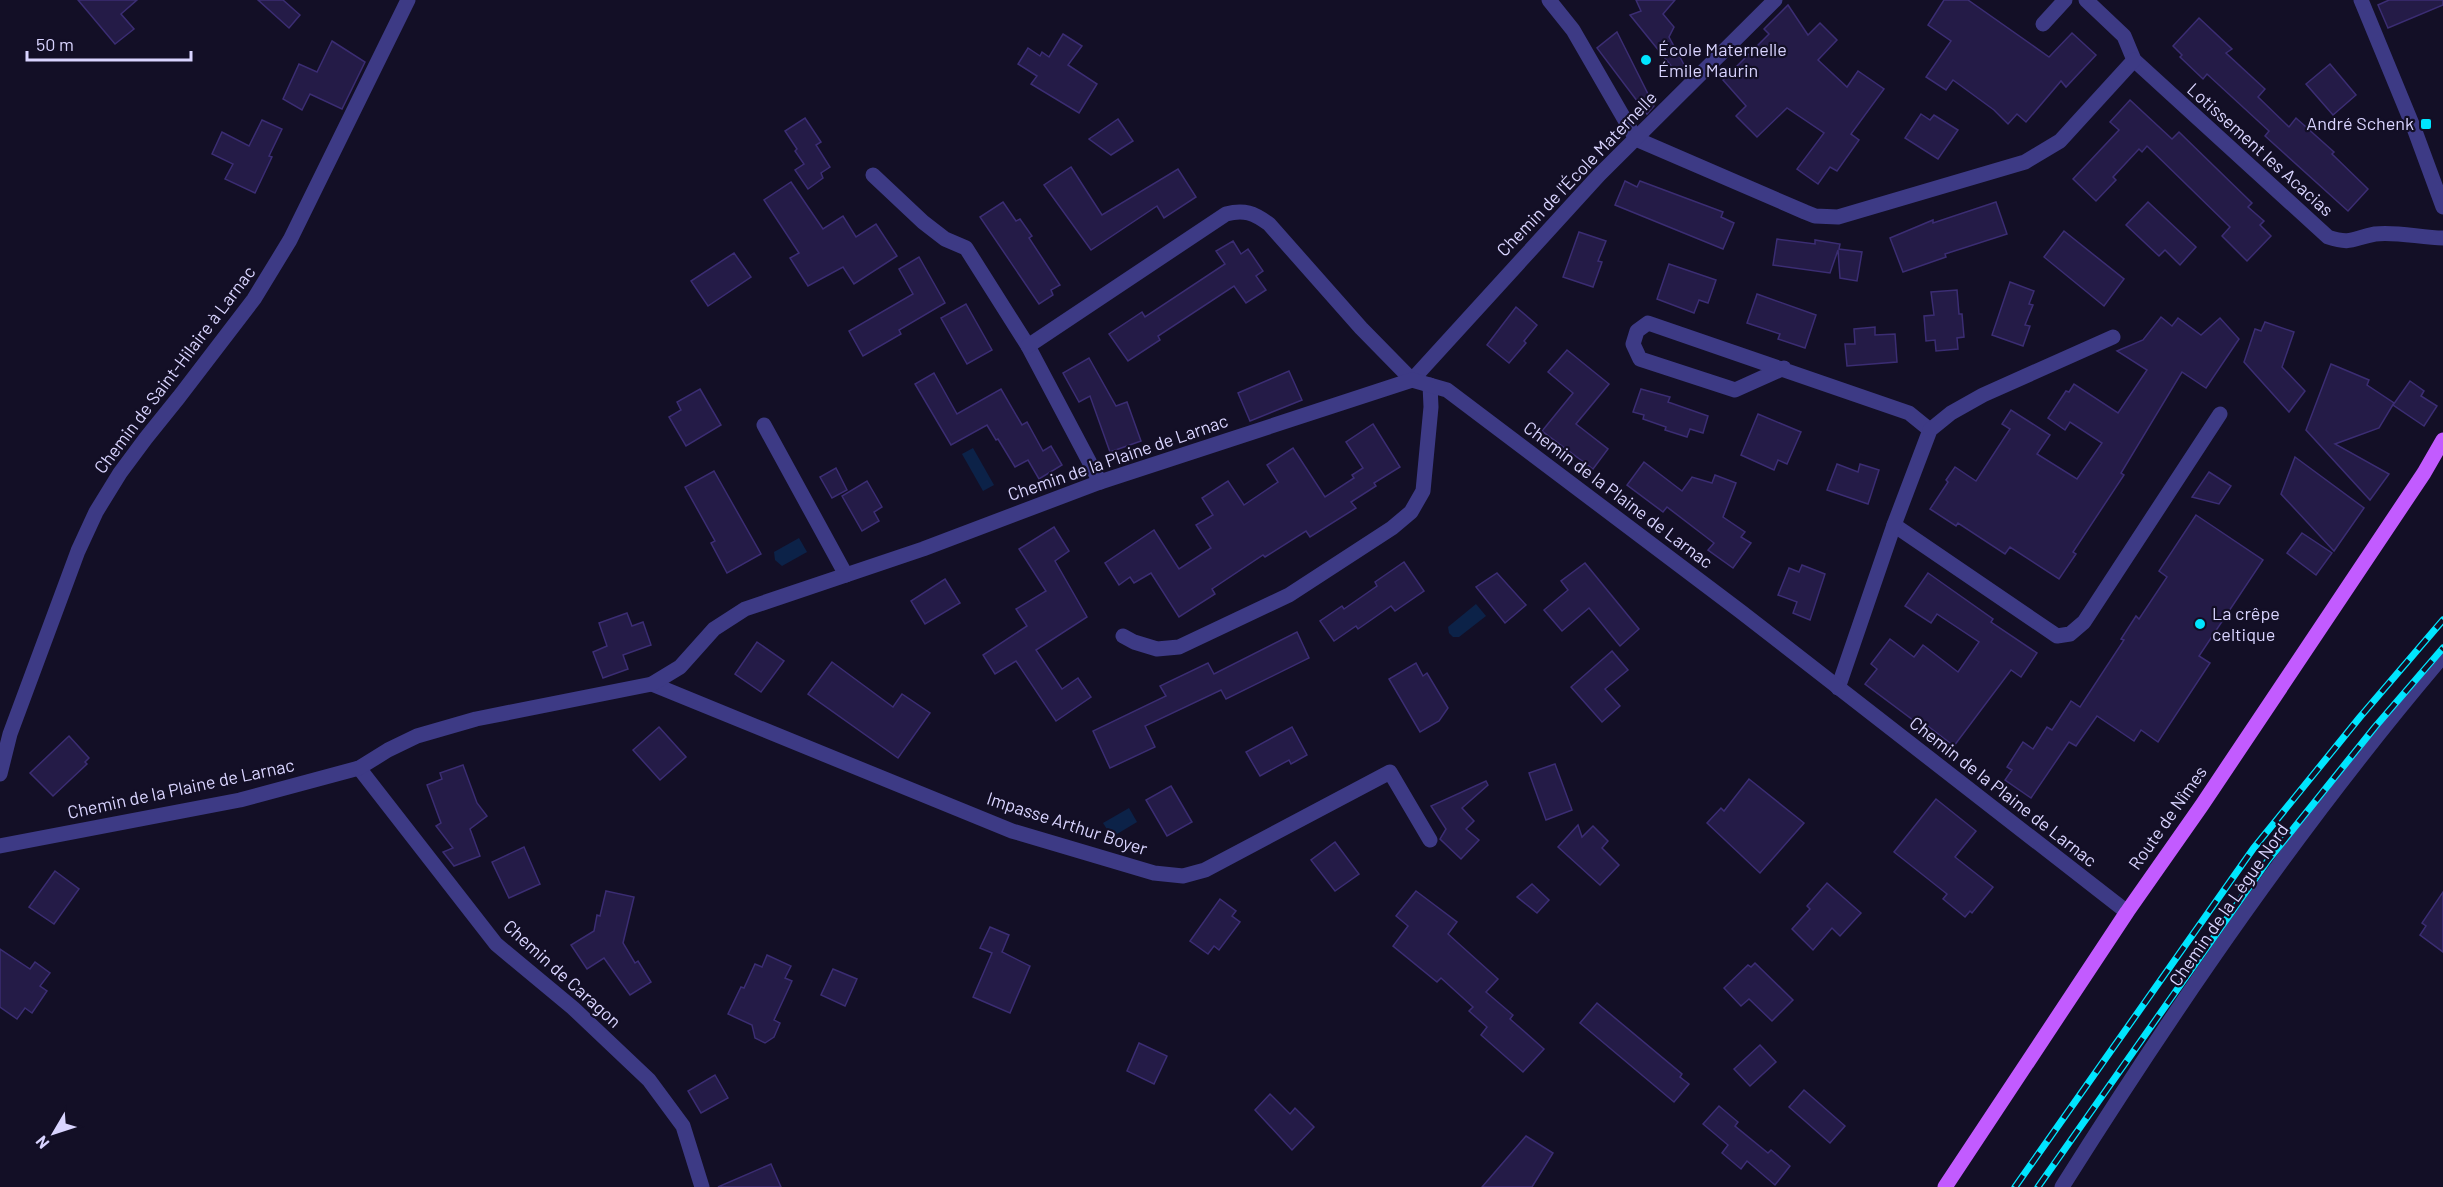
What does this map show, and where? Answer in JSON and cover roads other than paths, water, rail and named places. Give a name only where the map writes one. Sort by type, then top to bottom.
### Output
[{"type":"main road","name":"Route de Nîmes","points":[[1945,1187],[2127,912],[2202,805],[2424,472],[2443,440]]},
{"type":"main road","name":"Route de Nîmes","points":[[2424,472],[2443,453]]},
{"type":"street","name":"Chemin de Saint-Hilaire à Larnac","points":[[0,774],[5,730],[91,521],[120,473],[231,330],[272,272],[408,0]]},
{"type":"street","points":[[1549,0],[1573,30],[1636,139],[1805,212],[1827,217],[1850,214],[2025,162],[2060,141],[2134,60]]},
{"type":"street","name":"Chemin de l'École Maternelle","points":[[1412,380],[1599,175],[1775,0]]},
{"type":"street","points":[[2043,24],[2066,0]]},
{"type":"street","name":"Lotissement les Acacias","points":[[2086,0],[2124,36],[2134,60],[2328,237],[2340,241],[2354,241],[2376,234],[2443,238]]},
{"type":"street","points":[[2361,0],[2415,131],[2443,207]]},
{"type":"street","points":[[873,176],[923,222],[945,239],[966,248],[1028,346],[1100,482]]},
{"type":"street","points":[[1028,346],[1226,214],[1240,210],[1256,214],[1269,224],[1360,328],[1412,380]]},
{"type":"street","points":[[1784,368],[1735,390],[1640,358],[1633,344],[1637,331],[1648,323],[1784,368],[1909,413],[1930,430]]},
{"type":"street","points":[[1838,688],[1894,525],[1930,430],[1952,413],[1983,395],[2113,337]]},
{"type":"street","name":"Chemin de la Plaine de Larnac","points":[[0,846],[240,800],[359,768],[388,750],[427,733],[476,719],[652,684],[680,667],[714,629],[745,609],[923,549],[1100,482],[1412,380],[1447,390],[1740,611],[2127,912]]},
{"type":"street","points":[[1123,636],[1157,649],[1179,647],[1290,595],[1398,523],[1411,512],[1423,491],[1431,407],[1430,385]]},
{"type":"street","points":[[1894,525],[2057,636],[2070,634],[2084,622],[2220,414]]},
{"type":"street","points":[[764,425],[846,575]]},
{"type":"street","name":"Chemin de la Lègue Nord","points":[[2062,1187],[2236,925],[2294,843],[2443,656]]},
{"type":"street","name":"Impasse Arthur Boyer","points":[[652,684],[1012,831],[1154,873],[1183,876],[1205,870],[1390,772],[1430,840]]},
{"type":"street","name":"Chemin de Caragon","points":[[359,768],[496,944],[573,1008],[649,1080],[683,1126],[702,1187]]},
{"type":"water","points":[[973,448],[994,485],[983,491],[962,454]]},
{"type":"water","points":[[799,538],[807,552],[782,566],[775,560],[774,552]]},
{"type":"water","points":[[1476,604],[1486,616],[1459,637],[1453,637],[1448,627]]},
{"type":"water","points":[[1129,808],[1137,822],[1112,837],[1103,823]]},
{"type":"railway","points":[[2015,1187],[2253,849],[2360,717],[2443,620]]},
{"type":"railway","points":[[2038,1187],[2269,859],[2375,727],[2443,648]]},
{"type":"place","name":"École Maternelle Émile Maurin","points":[[1646,60]]},
{"type":"place","name":"André Schenk","points":[[2426,124]]},
{"type":"place","name":"La crêpe celtique","points":[[2200,624]]}]
